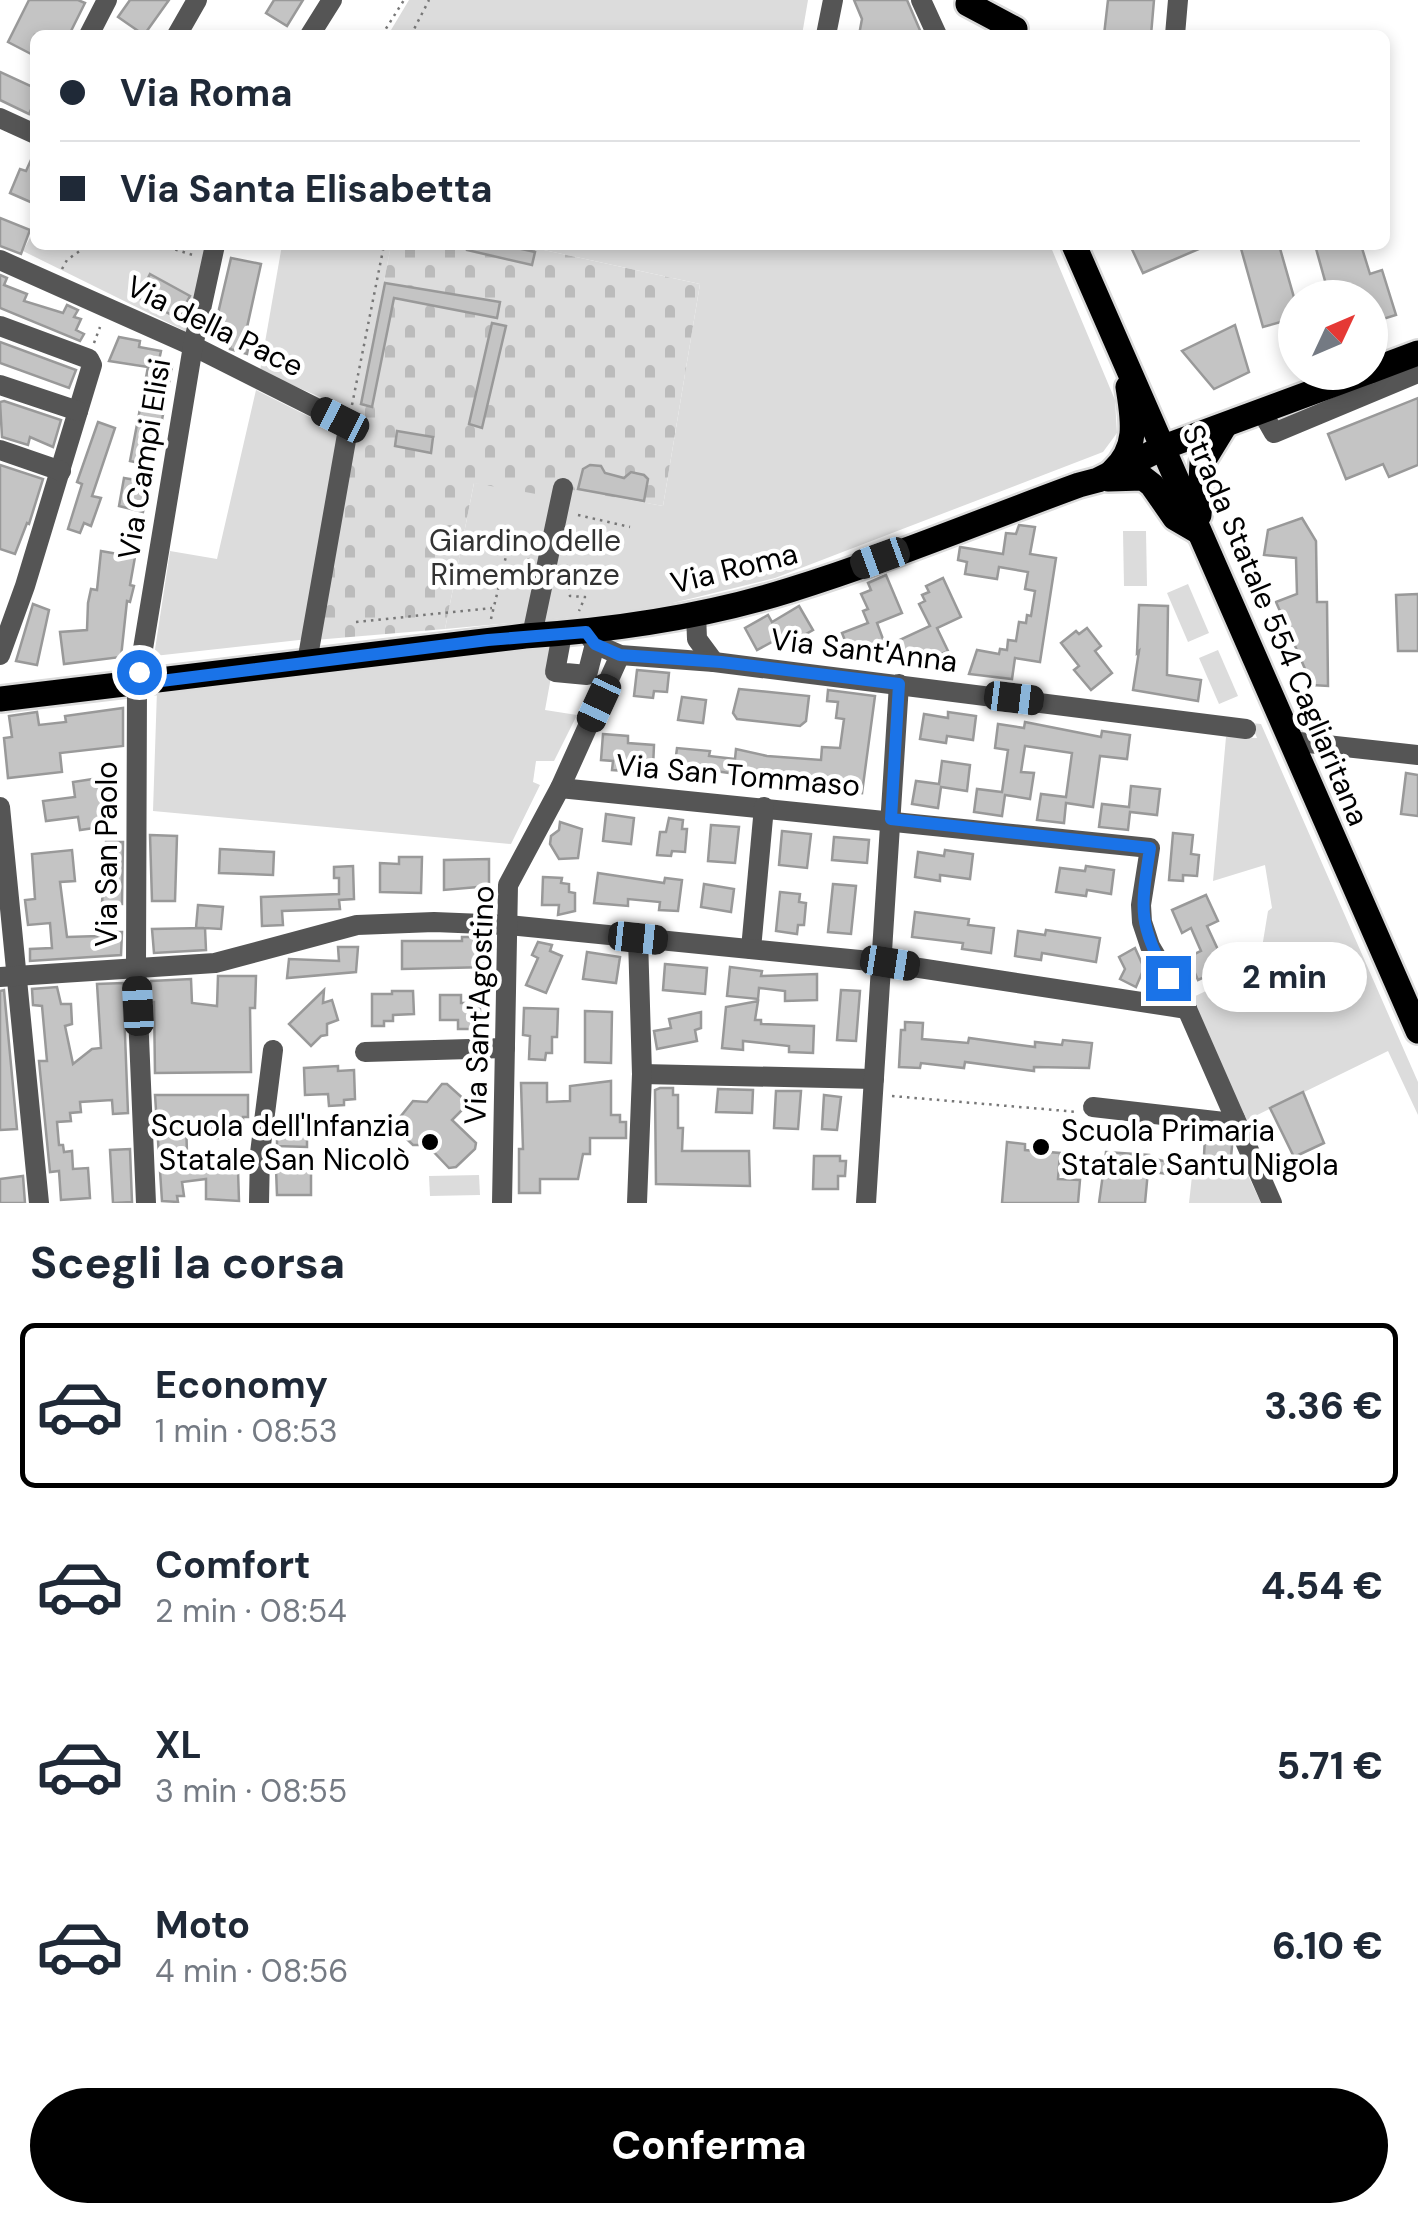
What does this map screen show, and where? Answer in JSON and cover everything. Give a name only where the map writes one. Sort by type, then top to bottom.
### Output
[{"type":"main road","points":[[967,2],[1013,30]]},
{"type":"main road","points":[[967,2],[979,30]]},
{"type":"main road","name":"Strada Statale 554 Cagliaritana","points":[[1076,250],[1418,1032]]},
{"type":"main road","name":"Via Roma","points":[[1388,364],[1418,353]]},
{"type":"main road","points":[[1124,358],[1156,409],[1180,429],[1224,427]]},
{"type":"main road","points":[[1098,480],[1124,461],[1132,441],[1124,358]]},
{"type":"main road","name":"Via Roma","points":[[0,698],[580,632],[696,614],[788,591],[1098,480],[1164,448],[1320,390]]},
{"type":"main road","points":[[1199,532],[1202,463],[1224,427]]},
{"type":"main road","points":[[1098,480],[1143,478],[1175,518],[1199,532]]},
{"type":"street","points":[[92,30],[108,0]]},
{"type":"street","points":[[180,30],[197,0]]},
{"type":"street","points":[[313,30],[332,0]]},
{"type":"street","points":[[827,30],[833,0]]},
{"type":"street","points":[[921,0],[935,30]]},
{"type":"street","points":[[1175,30],[1178,0]]},
{"type":"street","points":[[0,118],[30,132]]},
{"type":"street","name":"Via Campi Elisi","points":[[137,684],[193,346],[214,252]]},
{"type":"street","name":"Via della Pace","points":[[0,260],[193,346],[340,420],[348,428]]},
{"type":"street","points":[[0,326],[89,359],[92,365],[0,656]]},
{"type":"street","points":[[1262,412],[1274,433],[1418,373]]},
{"type":"street","points":[[0,384],[78,412]]},
{"type":"street","points":[[307,662],[348,428]]},
{"type":"street","points":[[0,450],[61,471]]},
{"type":"street","points":[[532,635],[563,488]]},
{"type":"street","points":[[696,614],[697,639],[714,662]]},
{"type":"street","points":[[580,632],[587,675],[556,672],[580,632]]},
{"type":"street","name":"Via Sant'Anna","points":[[580,632],[620,655],[714,662],[1246,728]]},
{"type":"street","name":"Via Sant'Agostino","points":[[502,1203],[508,885],[560,788],[620,655]]},
{"type":"street","name":"Via San Paolo","points":[[137,684],[136,966],[146,1203]]},
{"type":"street","points":[[866,1203],[899,684]]},
{"type":"street","points":[[1290,742],[1418,755]]},
{"type":"street","name":"Via San Tommaso","points":[[560,788],[1150,848],[1142,922],[1150,946],[1187,1009]]},
{"type":"street","points":[[751,949],[764,807]]},
{"type":"street","points":[[0,808],[9,976],[39,1203]]},
{"type":"street","points":[[9,976],[215,963],[357,924],[434,922],[508,925],[880,962],[1187,1009],[1272,1203]]},
{"type":"street","points":[[637,1203],[642,1074],[638,938]]},
{"type":"street","points":[[365,1052],[505,1048]]},
{"type":"street","points":[[259,1203],[260,1153],[273,1050]]},
{"type":"street","points":[[642,1074],[873,1087]]},
{"type":"street","points":[[1093,1108],[1224,1122],[1235,1119]]},
{"type":"path","points":[[385,30],[404,0]]},
{"type":"path","points":[[414,30],[429,0]]},
{"type":"path","points":[[54,283],[67,260],[81,250]]},
{"type":"path","points":[[348,428],[383,250]]},
{"type":"path","points":[[89,359],[106,306]]},
{"type":"path","points":[[563,488],[573,505],[573,514],[630,527]]},
{"type":"path","points":[[490,625],[507,552],[526,549],[536,585],[543,585]]},
{"type":"path","points":[[548,558],[566,561],[570,596],[585,597],[580,632]]},
{"type":"path","points":[[356,622],[494,608]]},
{"type":"path","points":[[873,1087],[1087,1112],[1093,1108]]},
{"type":"green space","points":[[409,0],[808,0],[803,30],[391,30]]},
{"type":"green space","points":[[30,238],[30,250],[206,250],[195,336],[23,251]]},
{"type":"green space","points":[[281,250],[390,250],[359,414],[260,371]]},
{"type":"green space","points":[[390,250],[544,250],[700,284],[663,506],[556,487],[553,497],[474,483],[445,629],[315,640]]},
{"type":"green space","name":"Giardino delle Rimembranze","points":[[544,250],[1052,250],[1115,400],[1117,433],[1103,452],[775,578],[640,611],[445,629],[474,483],[555,486],[663,506],[700,284]]},
{"type":"green space","points":[[256,390],[344,434],[308,639],[154,656],[170,551],[217,559]]},
{"type":"green space","points":[[1123,531],[1146,531],[1147,586],[1124,586]]},
{"type":"green space","points":[[1188,584],[1209,633],[1188,642],[1167,593]]},
{"type":"green space","points":[[557,644],[545,710],[577,715],[554,761],[536,761],[533,782],[540,785],[511,844],[153,811],[157,690]]},
{"type":"green space","points":[[1218,650],[1238,696],[1219,704],[1199,658]]},
{"type":"green space","points":[[1251,723],[1261,724],[1418,1082],[1418,1115],[1388,1051],[1245,1121],[1189,999],[1259,966],[1268,911],[1272,908],[1265,865],[1213,881],[1226,737],[1257,738]]},
{"type":"green space","points":[[1193,1167],[1246,1171],[1261,1203],[1189,1203]]},
{"type":"green space","points":[[479,1175],[480,1195],[430,1196],[429,1176]]},
{"type":"building","points":[[29,0],[85,3],[72,30],[30,30],[30,53],[8,42]]},
{"type":"building","points":[[130,0],[169,0],[148,30],[137,30],[118,17]]},
{"type":"building","points":[[274,0],[303,0],[287,26],[266,13]]},
{"type":"building","points":[[854,0],[907,0],[920,30],[860,30],[862,19]]},
{"type":"building","points":[[1108,0],[1154,0],[1151,30],[1105,30]]},
{"type":"building","points":[[0,72],[30,86],[29,114],[0,100]]},
{"type":"building","points":[[30,162],[30,202],[10,193],[20,169],[26,171]]},
{"type":"building","points":[[0,218],[30,230],[21,254],[0,246]]},
{"type":"building","points":[[467,250],[535,252],[532,265]]},
{"type":"building","points":[[1132,250],[1196,250],[1143,273]]},
{"type":"building","points":[[1241,250],[1280,250],[1289,280],[1278,280],[1278,323],[1263,327]]},
{"type":"building","points":[[1316,250],[1363,250],[1370,274],[1382,270],[1385,280],[1325,280]]},
{"type":"building","points":[[231,258],[261,264],[246,332],[251,334],[247,354],[230,349],[231,343],[212,339]]},
{"type":"building","points":[[150,274],[190,296],[178,318],[138,298]]},
{"type":"building","points":[[0,275],[7,278],[4,285],[27,294],[24,301],[63,313],[67,305],[78,310],[74,317],[81,319],[76,330],[84,334],[80,341],[0,308]]},
{"type":"building","points":[[385,283],[500,302],[497,318],[394,298],[372,407],[361,404]]},
{"type":"building","points":[[1388,289],[1396,315],[1388,317]]},
{"type":"building","points":[[492,323],[506,326],[482,428],[469,424]]},
{"type":"building","points":[[1235,325],[1249,372],[1214,389],[1182,351]]},
{"type":"building","points":[[119,337],[140,341],[139,347],[161,351],[158,365],[172,367],[155,457],[146,456],[144,464],[130,461],[148,367],[109,361]]},
{"type":"building","points":[[0,342],[76,370],[69,388],[0,363]]},
{"type":"building","points":[[1418,398],[1418,465],[1389,477],[1383,464],[1346,479],[1328,434]]},
{"type":"building","points":[[0,402],[61,420],[53,447],[30,437],[28,445],[2,437]]},
{"type":"building","points":[[98,422],[115,428],[92,496],[101,498],[91,526],[84,523],[80,533],[68,529],[82,484],[77,482]]},
{"type":"building","points":[[397,431],[433,437],[431,453],[395,446]]},
{"type":"building","points":[[0,465],[43,479],[15,554],[0,549]]},
{"type":"building","points":[[590,465],[624,478],[631,472],[644,475],[648,479],[644,501],[578,489],[583,469]]},
{"type":"building","points":[[124,478],[136,480],[134,489],[147,492],[143,512],[119,506]]},
{"type":"building","points":[[1302,518],[1316,541],[1317,602],[1327,602],[1328,686],[1312,685],[1276,602],[1297,594],[1296,558],[1264,555],[1268,530]]},
{"type":"building","points":[[1019,525],[1035,527],[1030,554],[1056,558],[1040,662],[1015,658],[1012,679],[969,674],[977,650],[999,654],[1000,649],[1007,650],[1008,640],[1016,641],[1019,622],[1026,623],[1027,615],[1031,616],[1035,591],[1025,589],[1028,572],[999,567],[997,579],[965,574],[967,562],[958,560],[960,547],[1003,554],[1006,533],[1016,534]]},
{"type":"building","points":[[101,551],[135,557],[130,585],[134,586],[130,602],[127,601],[121,657],[64,664],[60,632],[87,630],[88,603],[91,589],[97,590]]},
{"type":"building","points":[[886,575],[902,613],[877,623],[886,647],[866,656],[863,649],[850,653],[842,633],[868,623],[863,611],[868,609],[861,594],[871,590],[868,583]]},
{"type":"building","points":[[943,578],[961,617],[937,628],[948,651],[906,665],[893,643],[930,626],[919,604],[925,601],[922,595],[929,592],[926,586]]},
{"type":"building","points":[[1418,594],[1418,651],[1398,651],[1396,595]]},
{"type":"building","points":[[33,604],[49,610],[37,665],[16,661]]},
{"type":"building","points":[[1139,605],[1168,606],[1167,675],[1201,680],[1198,701],[1133,690],[1139,651]]},
{"type":"building","points":[[799,606],[813,630],[788,644],[783,636],[757,650],[745,628],[768,615],[772,622]]},
{"type":"building","points":[[1087,628],[1101,646],[1095,651],[1112,673],[1091,690],[1074,670],[1079,666],[1061,643]]},
{"type":"building","points":[[637,670],[669,673],[667,692],[654,691],[653,698],[634,696]]},
{"type":"building","points":[[739,689],[809,696],[806,721],[800,726],[737,719],[733,713]]},
{"type":"building","points":[[828,690],[875,696],[862,793],[809,787],[809,791],[783,789],[784,781],[708,770],[707,775],[674,771],[677,748],[710,751],[709,756],[735,759],[736,749],[821,760],[822,747],[840,748],[844,719],[836,718],[838,702],[827,701]]},
{"type":"building","points":[[682,697],[706,700],[703,723],[678,720]]},
{"type":"building","points":[[123,708],[123,746],[60,753],[62,772],[8,778],[4,738],[12,737],[9,716],[37,712],[39,725],[66,722],[65,716]]},
{"type":"building","points":[[948,712],[976,716],[973,740],[947,736],[946,743],[920,739],[924,714],[948,718]]},
{"type":"building","points":[[1025,722],[1101,737],[1102,731],[1130,735],[1127,759],[1100,756],[1093,807],[1066,803],[1064,823],[1037,820],[1041,794],[1066,797],[1072,753],[1025,746],[1021,772],[1034,773],[1030,799],[1005,795],[1002,816],[974,812],[977,789],[1002,792],[1008,750],[995,748],[998,724],[1024,728]]},
{"type":"building","points":[[603,734],[628,736],[628,743],[654,745],[653,768],[639,767],[639,772],[612,770],[613,761],[601,760]]},
{"type":"building","points":[[942,761],[970,765],[967,791],[941,787],[938,808],[912,804],[916,781],[939,784]]},
{"type":"building","points":[[1406,773],[1418,775],[1418,816],[1401,814]]},
{"type":"building","points":[[106,777],[110,804],[104,804],[108,826],[80,830],[78,817],[46,821],[43,801],[75,797],[73,782]]},
{"type":"building","points":[[1131,786],[1160,789],[1157,815],[1130,812],[1128,830],[1099,827],[1102,804],[1129,807]]},
{"type":"building","points":[[606,814],[634,818],[631,844],[603,841]]},
{"type":"building","points":[[669,818],[683,820],[682,829],[687,829],[685,852],[657,855],[660,832],[666,832]]},
{"type":"building","points":[[560,822],[582,829],[578,858],[559,859],[550,844]]},
{"type":"building","points":[[711,825],[739,827],[735,863],[708,861]]},
{"type":"building","points":[[782,831],[811,834],[807,868],[779,865]]},
{"type":"building","points":[[1173,833],[1193,835],[1191,854],[1199,855],[1197,876],[1169,880]]},
{"type":"building","points":[[150,835],[177,836],[175,901],[152,901]]},
{"type":"building","points":[[834,837],[869,840],[867,863],[832,860]]},
{"type":"building","points":[[106,842],[123,842],[122,904],[102,903]]},
{"type":"building","points":[[220,849],[274,852],[273,875],[219,873]]},
{"type":"building","points":[[72,850],[75,881],[60,882],[67,937],[122,932],[121,955],[30,961],[30,949],[52,948],[50,923],[28,925],[25,900],[35,899],[32,854]]},
{"type":"building","points":[[945,850],[973,854],[970,879],[940,875],[940,881],[915,877],[918,852],[944,856]]},
{"type":"building","points":[[399,857],[422,857],[421,893],[380,892],[380,863],[399,864]]},
{"type":"building","points":[[489,859],[489,886],[444,890],[444,860]]},
{"type":"building","points":[[353,866],[354,899],[339,900],[340,909],[282,911],[283,925],[262,926],[261,897],[339,894],[334,867]]},
{"type":"building","points":[[1086,866],[1114,870],[1111,894],[1087,890],[1086,896],[1056,892],[1060,868],[1085,871]]},
{"type":"building","points":[[598,873],[664,883],[665,878],[682,880],[678,911],[659,910],[660,902],[628,899],[628,906],[594,903]]},
{"type":"building","points":[[543,877],[562,878],[561,883],[569,884],[569,892],[575,893],[575,911],[558,915],[559,905],[542,905]]},
{"type":"building","points":[[704,884],[734,889],[731,912],[701,907]]},
{"type":"building","points":[[833,884],[856,886],[851,934],[828,932]]},
{"type":"building","points":[[780,892],[800,894],[799,902],[806,903],[804,925],[798,925],[797,934],[776,931]]},
{"type":"building","points":[[1206,895],[1218,921],[1207,926],[1226,967],[1198,980],[1188,957],[1201,951],[1191,928],[1182,933],[1172,910]]},
{"type":"building","points":[[198,905],[223,907],[221,929],[205,928],[206,950],[154,953],[152,929],[204,928],[196,928]]},
{"type":"building","points":[[915,912],[969,919],[968,925],[994,928],[991,953],[962,949],[963,943],[912,937]]},
{"type":"building","points":[[1046,930],[1100,938],[1096,962],[1042,953],[1041,960],[1015,956],[1018,931],[1045,935]]},
{"type":"building","points":[[462,937],[474,937],[474,943],[489,942],[490,967],[402,969],[402,941],[462,941]]},
{"type":"building","points":[[538,942],[552,945],[550,951],[562,956],[546,993],[526,985],[538,958],[532,955]]},
{"type":"building","points":[[338,947],[358,947],[356,972],[287,978],[289,959],[339,961]]},
{"type":"building","points":[[1135,948],[1144,968],[1136,987],[1120,979],[1125,969],[1119,957]]},
{"type":"building","points":[[587,952],[620,957],[616,983],[583,979]]},
{"type":"building","points":[[665,964],[707,968],[705,994],[663,990]]},
{"type":"building","points":[[730,967],[762,971],[761,976],[817,974],[817,1000],[785,1001],[785,991],[759,988],[758,999],[727,996]]},
{"type":"building","points":[[218,976],[256,976],[255,1008],[250,1008],[251,1072],[155,1073],[151,981],[191,979],[192,1003],[217,1006]]},
{"type":"building","points":[[123,983],[128,1113],[113,1114],[112,1100],[80,1102],[81,1112],[70,1113],[71,1121],[57,1122],[59,1145],[63,1145],[64,1152],[72,1151],[73,1169],[88,1168],[90,1198],[61,1200],[59,1171],[50,1172],[39,1061],[47,1061],[42,1006],[33,1005],[32,989],[57,987],[61,1004],[71,1004],[72,1024],[65,1026],[73,1064],[92,1049],[101,1048],[97,984]]},
{"type":"building","points":[[4,990],[17,1129],[0,1130],[0,991]]},
{"type":"building","points":[[324,990],[323,1003],[332,1000],[338,1020],[327,1024],[327,1035],[311,1046],[289,1024]]},
{"type":"building","points":[[841,990],[860,991],[856,1041],[837,1040]]},
{"type":"building","points":[[413,991],[414,1014],[393,1015],[393,1021],[384,1021],[384,1026],[372,1026],[372,994]]},
{"type":"building","points":[[440,995],[461,995],[461,1003],[480,1003],[485,1029],[458,1029],[458,1020],[440,1020]]},
{"type":"building","points":[[758,1001],[755,1020],[761,1020],[761,1024],[814,1026],[813,1053],[789,1052],[789,1046],[743,1041],[743,1050],[722,1048],[726,1007]]},
{"type":"building","points":[[524,1008],[558,1009],[557,1037],[552,1037],[552,1053],[546,1053],[545,1060],[529,1059],[530,1036],[523,1035]]},
{"type":"building","points":[[585,1011],[612,1012],[611,1063],[585,1062]]},
{"type":"building","points":[[701,1012],[701,1028],[695,1030],[697,1041],[657,1049],[654,1031],[671,1028],[669,1019]]},
{"type":"building","points":[[905,1022],[923,1023],[922,1039],[968,1043],[969,1038],[1035,1047],[1035,1042],[1062,1045],[1063,1040],[1092,1043],[1089,1068],[1034,1067],[1034,1071],[965,1062],[964,1068],[921,1063],[920,1068],[899,1067]]},
{"type":"building","points":[[338,1066],[338,1071],[354,1070],[355,1099],[329,1106],[328,1094],[305,1095],[304,1068]]},
{"type":"building","points":[[611,1081],[611,1115],[620,1115],[620,1122],[626,1122],[626,1138],[590,1138],[590,1154],[583,1154],[578,1179],[540,1179],[540,1193],[519,1193],[519,1149],[523,1149],[521,1083],[547,1083],[547,1102],[570,1101],[570,1086]]},
{"type":"building","points":[[442,1084],[466,1101],[452,1120],[476,1143],[475,1149],[456,1167],[449,1168],[427,1145],[413,1145],[393,1126],[413,1101],[427,1102]]},
{"type":"building","points":[[673,1088],[673,1095],[678,1095],[682,1151],[749,1151],[750,1186],[656,1184],[655,1090]]},
{"type":"building","points":[[718,1089],[753,1090],[752,1113],[716,1112]]},
{"type":"building","points":[[776,1091],[801,1091],[798,1129],[774,1128]]},
{"type":"building","points":[[1303,1092],[1324,1143],[1294,1157],[1270,1108]]},
{"type":"building","points":[[155,1095],[248,1095],[243,1138],[212,1138],[212,1119],[186,1119],[187,1154],[220,1152],[222,1171],[238,1170],[239,1201],[206,1199],[206,1179],[182,1182],[184,1196],[177,1196],[178,1202],[162,1201]]},
{"type":"building","points":[[824,1095],[841,1097],[837,1130],[822,1129]]},
{"type":"building","points":[[277,1126],[297,1126],[297,1131],[307,1131],[307,1147],[277,1146]]},
{"type":"building","points":[[1205,1136],[1226,1137],[1232,1146],[1231,1158],[1204,1156]]},
{"type":"building","points":[[1007,1142],[1025,1144],[1025,1150],[1060,1153],[1058,1179],[1080,1180],[1078,1203],[1002,1203]]},
{"type":"building","points":[[130,1149],[132,1202],[113,1203],[110,1150]]},
{"type":"building","points":[[1106,1152],[1149,1155],[1169,1162],[1167,1174],[1148,1171],[1145,1203],[1099,1203]]},
{"type":"building","points":[[814,1156],[840,1156],[840,1161],[846,1161],[845,1176],[838,1176],[838,1189],[813,1189]]},
{"type":"building","points":[[311,1168],[311,1195],[277,1195],[276,1169]]},
{"type":"building","points":[[23,1176],[25,1203],[0,1203],[0,1179]]},
{"type":"place","name":"Scuola dell'Infanzia Statale San Nicolò","points":[[430,1142]]},
{"type":"place","name":"Scuola Primaria Statale Santu Nigola","points":[[1041,1147]]},
{"type":"route","points":[[139,672],[137,684],[488,640],[586,632],[595,644],[620,655],[721,662],[899,684],[891,819],[1150,848],[1142,922],[1168,978]]}]
